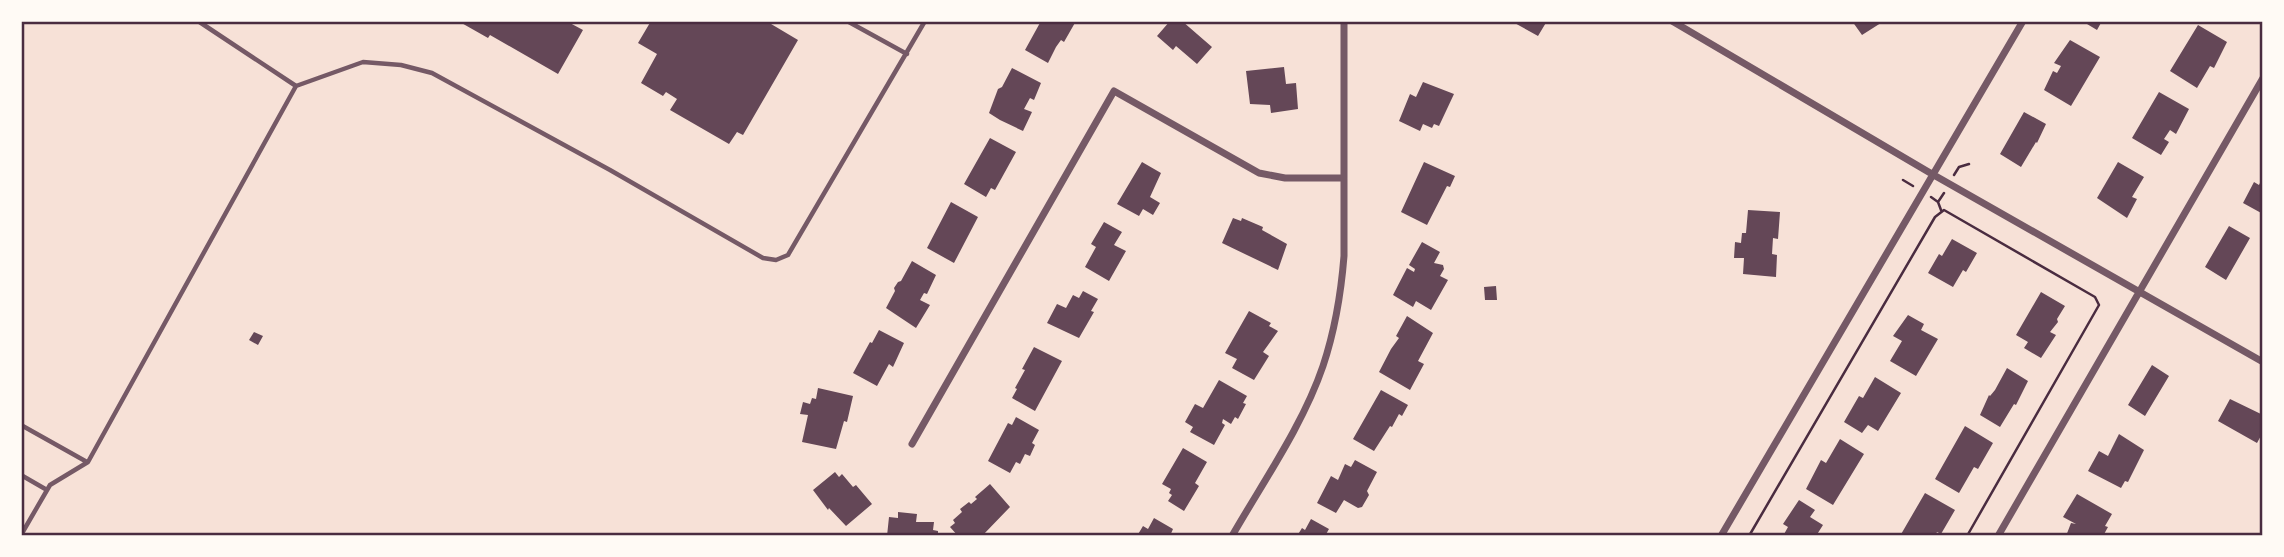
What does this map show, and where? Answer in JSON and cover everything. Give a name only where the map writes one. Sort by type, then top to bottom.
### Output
[{"type":"street","points":[[1232,536],[1304,410],[1322,369],[1333,332],[1341,295],[1344,256],[1344,21]]},
{"type":"street","points":[[1672,21],[2263,362]]},
{"type":"street","points":[[1721,536],[2022,21]]},
{"type":"street","points":[[1998,536],[2263,78]]},
{"type":"street","points":[[912,444],[1114,91],[1259,173],[1285,178],[1344,178]]},
{"type":"lane","points":[[198,21],[296,86]]},
{"type":"lane","points":[[847,21],[906,54]]},
{"type":"lane","points":[[21,535],[50,485],[88,462],[296,86],[363,62],[401,65],[432,73],[610,170],[763,258],[776,260],[788,255],[925,21]]},
{"type":"lane","points":[[21,425],[88,462]]},
{"type":"lane","points":[[21,475],[47,490]]},
{"type":"path","points":[[1749,536],[1935,217],[1944,210],[2088,292],[2097,299],[2099,305],[1967,536]]},
{"type":"building","points":[[458,21],[571,21],[570,23],[583,30],[558,74],[490,35],[488,38]]},
{"type":"building","points":[[651,21],[766,21],[798,40],[743,135],[737,132],[729,144],[670,110],[677,99],[666,92],[663,96],[641,83],[657,54],[638,43]]},
{"type":"building","points":[[1041,21],[1076,21],[1064,42],[1061,40],[1056,47],[1048,63],[1025,50]]},
{"type":"building","points":[[1170,21],[1182,21],[1212,47],[1197,64],[1176,46],[1173,50],[1157,36]]},
{"type":"building","points":[[1511,21],[1547,21],[1538,36]]},
{"type":"building","points":[[1852,21],[1884,21],[1862,35]]},
{"type":"building","points":[[2082,21],[2102,21],[2097,30]]},
{"type":"building","points":[[2198,25],[2227,42],[2214,68],[2210,66],[2197,88],[2170,71]]},
{"type":"building","points":[[2070,40],[2100,57],[2071,106],[2044,90],[2053,71],[2057,73],[2061,66],[2054,63]]},
{"type":"building","points":[[1284,67],[1286,84],[1296,83],[1298,109],[1271,113],[1270,105],[1250,104],[1246,71]]},
{"type":"building","points":[[1012,68],[1041,83],[1034,100],[1030,98],[1024,109],[1032,112],[1023,131],[989,113],[998,89],[1002,87]]},
{"type":"building","points":[[1423,82],[1454,94],[1439,126],[1434,124],[1432,128],[1423,124],[1420,131],[1399,121],[1410,94],[1416,97]]},
{"type":"building","points":[[2159,92],[2189,109],[2176,134],[2170,130],[2164,139],[2169,142],[2161,155],[2132,138]]},
{"type":"building","points":[[2024,112],[2046,124],[2021,167],[2000,154]]},
{"type":"building","points":[[990,138],[1016,152],[995,190],[991,188],[986,197],[964,184]]},
{"type":"building","points":[[1142,162],[1161,173],[1150,197],[1160,203],[1153,215],[1143,209],[1139,216],[1117,204]]},
{"type":"building","points":[[1424,162],[1455,176],[1427,225],[1401,212]]},
{"type":"building","points":[[2118,162],[2144,177],[2132,197],[2137,199],[2127,218],[2097,198]]},
{"type":"building","points":[[2263,177],[2263,214],[2243,203],[2254,182],[2259,185]]},
{"type":"building","points":[[951,202],[978,217],[954,263],[927,248]]},
{"type":"building","points":[[1748,210],[1780,212],[1778,239],[1773,238],[1772,254],[1777,255],[1776,277],[1743,274],[1744,258],[1734,258],[1735,242],[1741,243],[1742,233],[1746,233]]},
{"type":"building","points":[[1233,218],[1241,221],[1242,218],[1263,227],[1262,230],[1287,244],[1278,270],[1222,243]]},
{"type":"building","points":[[1104,222],[1122,232],[1114,245],[1126,251],[1109,281],[1085,267],[1096,247],[1091,244]]},
{"type":"building","points":[[2229,226],[2250,238],[2226,280],[2205,267]]},
{"type":"building","points":[[1952,239],[1977,253],[1953,287],[1928,273]]},
{"type":"building","points":[[1422,242],[1440,252],[1434,263],[1443,265],[1440,276],[1448,280],[1431,310],[1416,301],[1413,307],[1393,295],[1407,268],[1414,272],[1415,269],[1409,265]]},
{"type":"building","points":[[912,261],[936,275],[927,294],[924,293],[920,300],[930,305],[916,328],[886,308],[894,288]]},
{"type":"building","points":[[1496,286],[1497,300],[1485,300],[1484,287]]},
{"type":"building","points":[[1083,291],[1098,299],[1079,338],[1047,323],[1057,304],[1066,308],[1073,295],[1079,298]]},
{"type":"building","points":[[2041,292],[2065,306],[2050,332],[2056,335],[2041,358],[2024,348],[2028,342],[2016,335]]},
{"type":"building","points":[[1249,311],[1271,323],[1269,326],[1278,331],[1263,352],[1269,356],[1254,380],[1232,368],[1237,359],[1225,353]]},
{"type":"building","points":[[1908,315],[1924,324],[1921,330],[1938,339],[1916,376],[1890,361],[1902,341],[1893,336]]},
{"type":"building","points":[[1407,316],[1433,333],[1418,361],[1424,364],[1410,390],[1379,372],[1399,338],[1396,336]]},
{"type":"building","points":[[879,330],[904,343],[893,367],[889,364],[877,386],[853,373]]},
{"type":"building","points":[[254,332],[263,336],[258,345],[249,340]]},
{"type":"building","points":[[1034,347],[1062,361],[1035,411],[1012,398],[1025,370],[1022,369]]},
{"type":"building","points":[[2152,365],[2169,376],[2145,416],[2128,405]]},
{"type":"building","points":[[2007,368],[2028,381],[2016,405],[2014,404],[2000,427],[1980,415],[1989,395],[1995,390]]},
{"type":"building","points":[[1875,377],[1901,393],[1878,431],[1868,425],[1862,433],[1844,422],[1859,396],[1863,398]]},
{"type":"building","points":[[1219,380],[1247,396],[1238,419],[1235,417],[1231,424],[1223,419],[1222,423],[1225,425],[1214,445],[1190,432],[1193,427],[1185,422],[1195,404],[1203,408]]},
{"type":"building","points":[[818,388],[853,396],[847,422],[844,421],[836,449],[802,442],[808,415],[800,414],[803,402],[810,404],[812,398],[816,399]]},
{"type":"building","points":[[1381,390],[1408,405],[1374,451],[1353,439]]},
{"type":"building","points":[[2230,399],[2263,415],[2263,432],[2257,443],[2218,421]]},
{"type":"building","points":[[1016,417],[1039,430],[1032,443],[1035,445],[1030,456],[1025,454],[1020,464],[1016,462],[1010,473],[988,461],[1008,423],[1012,425]]},
{"type":"building","points":[[1965,426],[1993,443],[1978,469],[1974,467],[1959,493],[1935,479]]},
{"type":"building","points":[[2119,434],[2144,450],[2128,482],[2125,481],[2121,488],[2088,471],[2099,451],[2108,456]]},
{"type":"building","points":[[1840,439],[1864,454],[1833,505],[1806,489],[1821,460],[1826,463]]},
{"type":"building","points":[[1183,448],[1207,462],[1195,483],[1199,486],[1184,511],[1168,501],[1172,495],[1169,493],[1171,489],[1162,484]]},
{"type":"building","points":[[1355,460],[1377,472],[1362,507],[1358,508],[1344,500],[1336,513],[1317,503],[1331,476],[1338,480],[1345,464],[1351,467]]},
{"type":"building","points":[[835,472],[839,477],[842,474],[853,487],[856,485],[872,504],[846,526],[829,508],[828,510],[813,490]]},
{"type":"building","points":[[990,484],[1010,507],[982,536],[958,536],[950,527],[955,523],[953,520],[962,512],[960,509],[977,499],[975,497]]},
{"type":"building","points":[[1925,493],[1955,510],[1941,534],[1937,532],[1935,536],[1900,536]]},
{"type":"building","points":[[2077,494],[2112,514],[2103,536],[2066,536],[2071,523],[2076,524],[2063,517]]},
{"type":"building","points":[[1799,500],[1815,510],[1810,517],[1823,525],[1816,536],[1783,536],[1788,527],[1783,524]]},
{"type":"building","points":[[898,512],[917,514],[916,522],[934,522],[933,530],[938,531],[938,536],[887,536],[889,517],[898,518]]},
{"type":"building","points":[[1154,518],[1173,529],[1170,536],[1137,536],[1143,526],[1148,529]]},
{"type":"building","points":[[1311,519],[1329,529],[1325,536],[1297,536],[1302,528],[1305,530]]}]
